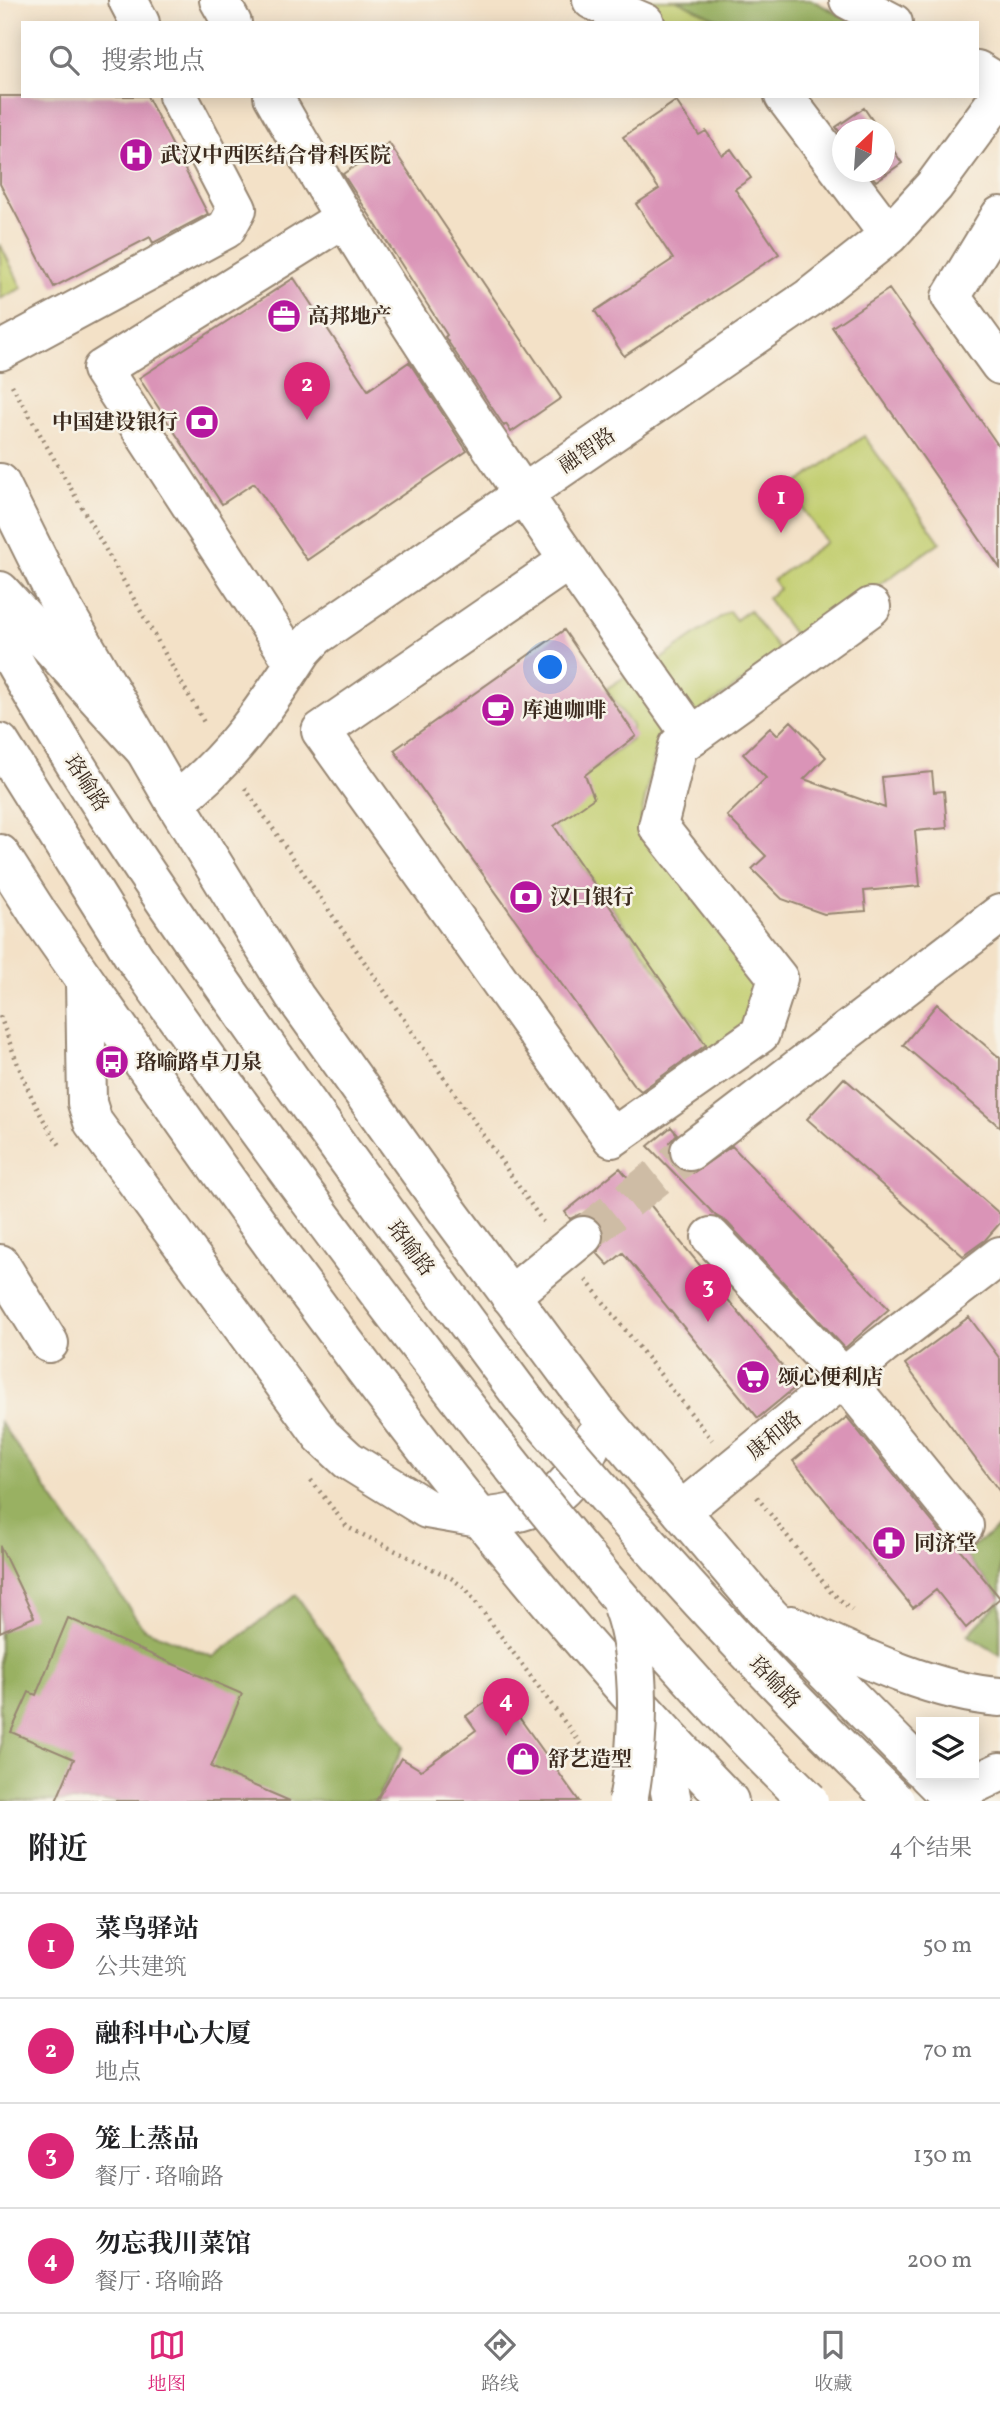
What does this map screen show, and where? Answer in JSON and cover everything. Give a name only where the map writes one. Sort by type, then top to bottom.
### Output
[{"type":"main road","points":[[128,0],[139,21]]},
{"type":"main road","points":[[219,0],[231,21]]},
{"type":"main road","points":[[592,0],[640,21]]},
{"type":"main road","points":[[849,0],[889,21]]},
{"type":"main road","points":[[979,71],[1000,85]]},
{"type":"main road","name":"融智路","points":[[175,802],[225,759],[303,650],[331,624],[809,298],[889,235],[934,186],[1000,96]]},
{"type":"main road","points":[[3,364],[226,229],[237,209],[179,98]]},
{"type":"main road","points":[[274,98],[344,218],[522,495],[692,736]]},
{"type":"main road","points":[[786,98],[889,235]]},
{"type":"main road","points":[[1000,216],[951,297],[1000,365]]},
{"type":"main road","points":[[295,663],[102,369],[344,218]]},
{"type":"main road","points":[[0,483],[58,600],[175,802],[295,997],[596,1411],[769,1616],[916,1763]]},
{"type":"main road","points":[[568,561],[321,731],[612,1138],[760,1034],[778,978],[658,826],[678,746],[871,607]]},
{"type":"main road","points":[[0,591],[143,748]]},
{"type":"main road","name":"珞喻路","points":[[0,638],[48,724],[184,931],[359,1178],[526,1402],[620,1515],[722,1628],[895,1801]]},
{"type":"main road","points":[[0,743],[134,957],[261,1138],[390,1310],[563,1532],[672,1660],[809,1801]]},
{"type":"main road","points":[[0,854],[85,981],[298,1282],[479,1518],[646,1716],[729,1801]]},
{"type":"main road","points":[[690,1150],[1000,914]]},
{"type":"main road","points":[[85,981],[87,1103],[93,1122],[334,1450],[427,1509],[479,1518],[533,1510],[559,1494],[579,1471],[594,1438],[596,1411]]},
{"type":"main road","points":[[710,1237],[844,1378],[964,1526]]},
{"type":"main road","points":[[510,1296],[573,1244]]},
{"type":"main road","name":"康和路","points":[[681,1511],[844,1378],[1000,1256]]},
{"type":"main road","points":[[0,1264],[49,1343]]},
{"type":"main road","points":[[526,1402],[612,1579],[629,1623],[635,1668],[634,1753],[628,1801]]},
{"type":"main road","points":[[769,1616],[840,1648],[941,1686],[1000,1697]]},
{"type":"main road","points":[[646,1716],[666,1772],[672,1801]]},
{"type":"main road","points":[[943,1793],[1000,1772]]},
{"type":"path","points":[[3,364],[225,759],[734,1468],[831,1591],[858,1614]]},
{"type":"green space","points":[[612,0],[677,0],[722,21],[659,21]]},
{"type":"green space","points":[[677,0],[812,0],[851,21],[722,21]]},
{"type":"green space","points":[[0,244],[22,288],[0,299]]},
{"type":"green space","points":[[864,436],[940,542],[799,642],[767,598],[779,589],[773,580],[826,542],[789,489]]},
{"type":"green space","points":[[749,610],[782,654],[695,715],[657,662],[729,611],[736,620]]},
{"type":"green space","points":[[634,671],[663,711],[641,818],[767,983],[752,1027],[700,1064],[694,1055],[703,1046],[702,1034],[554,826],[581,778],[632,740],[632,726],[606,689]]},
{"type":"green space","points":[[0,1422],[143,1628],[213,1657],[296,1595],[404,1746],[379,1795],[383,1801],[0,1801]]},
{"type":"green space","points":[[1000,1527],[1000,1598],[963,1553]]},
{"type":"green space","points":[[1000,1601],[1000,1655],[968,1635]]},
{"type":"building","points":[[0,96],[148,98],[208,214],[153,243],[150,237],[54,287],[0,184]]},
{"type":"building","points":[[676,101],[699,135],[706,131],[722,155],[731,149],[751,178],[735,189],[779,254],[624,356],[595,311],[673,259],[636,204],[659,189],[623,137]]},
{"type":"building","points":[[864,108],[872,119],[848,119]]},
{"type":"building","points":[[389,143],[561,398],[511,432],[506,424],[504,426],[445,337],[447,335],[343,174]]},
{"type":"building","points":[[895,153],[902,163],[895,168]]},
{"type":"building","points":[[294,278],[368,390],[409,362],[467,451],[307,560],[254,483],[222,504],[139,378]]},
{"type":"building","points":[[889,289],[1000,448],[1000,568],[832,327]]},
{"type":"building","points":[[564,630],[636,736],[585,775],[594,798],[554,826],[706,1045],[641,1091],[633,1084],[394,750]]},
{"type":"building","points":[[791,721],[826,757],[804,779],[885,808],[882,777],[932,772],[934,792],[944,791],[947,828],[915,831],[920,886],[864,891],[866,911],[824,914],[782,899],[752,869],[766,856],[727,816],[766,778],[743,754],[770,728],[777,735]]},
{"type":"building","points":[[937,1004],[1000,1058],[1000,1127],[903,1045]]},
{"type":"building","points":[[844,1078],[1000,1214],[1000,1223],[985,1240],[963,1256],[807,1119]]},
{"type":"building","points":[[671,1127],[677,1134],[670,1142],[668,1153],[673,1165],[682,1171],[693,1173],[732,1146],[889,1309],[845,1348],[727,1222],[716,1216],[648,1146]]},
{"type":"building","points":[[620,1168],[798,1385],[758,1418],[623,1253],[608,1265],[597,1253],[603,1244],[605,1233],[599,1222],[590,1215],[580,1214],[570,1219],[565,1212]]},
{"type":"building","points":[[969,1317],[1000,1359],[1000,1492],[905,1364]]},
{"type":"building","points":[[847,1417],[947,1540],[958,1547],[1000,1598],[966,1628],[936,1590],[913,1608],[793,1461]]},
{"type":"building","points":[[0,1546],[34,1617],[0,1632]]},
{"type":"building","points":[[68,1618],[242,1694],[211,1767],[290,1801],[56,1801],[74,1759],[11,1732],[29,1692],[36,1695]]},
{"type":"building","points":[[501,1692],[579,1801],[376,1801],[401,1758],[421,1770],[476,1730],[466,1716]]},
{"type":"tunnel","points":[[583,1236],[690,1151]]},
{"type":"place","name":"武汉中西医结合骨科医院","points":[[136,155]]},
{"type":"place","name":"高邦地产","points":[[284,316]]},
{"type":"place","name":"融科中心大厦","points":[[307,420]]},
{"type":"place","name":"中国建设银行","points":[[202,422]]},
{"type":"place","name":"菜鸟驿站","points":[[781,533]]},
{"type":"place","name":"库迪咖啡","points":[[498,710]]},
{"type":"place","name":"汉口银行","points":[[526,897]]},
{"type":"place","name":"珞喻路卓刀泉","points":[[112,1062]]},
{"type":"place","name":"笼上蒸品","points":[[708,1322]]},
{"type":"place","name":"颂心便利店","points":[[753,1377]]},
{"type":"place","name":"同济堂","points":[[889,1543]]},
{"type":"place","name":"勿忘我川菜馆","points":[[506,1736]]},
{"type":"place","name":"舒艺造型","points":[[523,1759]]}]
